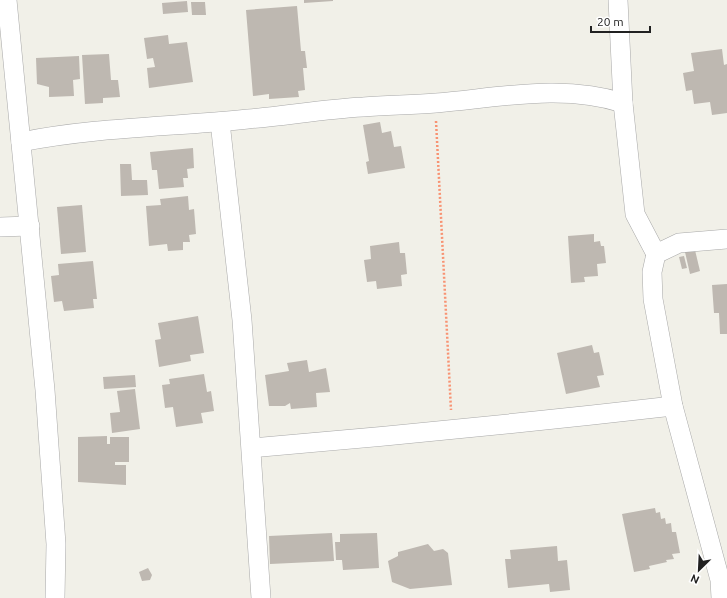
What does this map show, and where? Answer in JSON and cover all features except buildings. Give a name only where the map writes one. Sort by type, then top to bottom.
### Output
[{"type":"street","points":[[7,0],[30,226],[53,486],[56,544],[55,598]]},
{"type":"street","points":[[618,0],[623,103],[635,214],[656,254],[652,272],[653,299],[673,406],[721,590]]},
{"type":"street","points":[[21,142],[64,134],[220,122],[362,107],[435,103],[542,94],[602,96],[623,103]]},
{"type":"street","points":[[220,122],[242,320],[252,448],[261,598]]},
{"type":"street","points":[[0,227],[30,226]]},
{"type":"street","points":[[656,254],[679,243],[727,239]]},
{"type":"street","points":[[252,448],[387,437],[452,428],[501,426],[570,416],[673,406]]},
{"type":"path","points":[[435,103],[452,428]]}]
